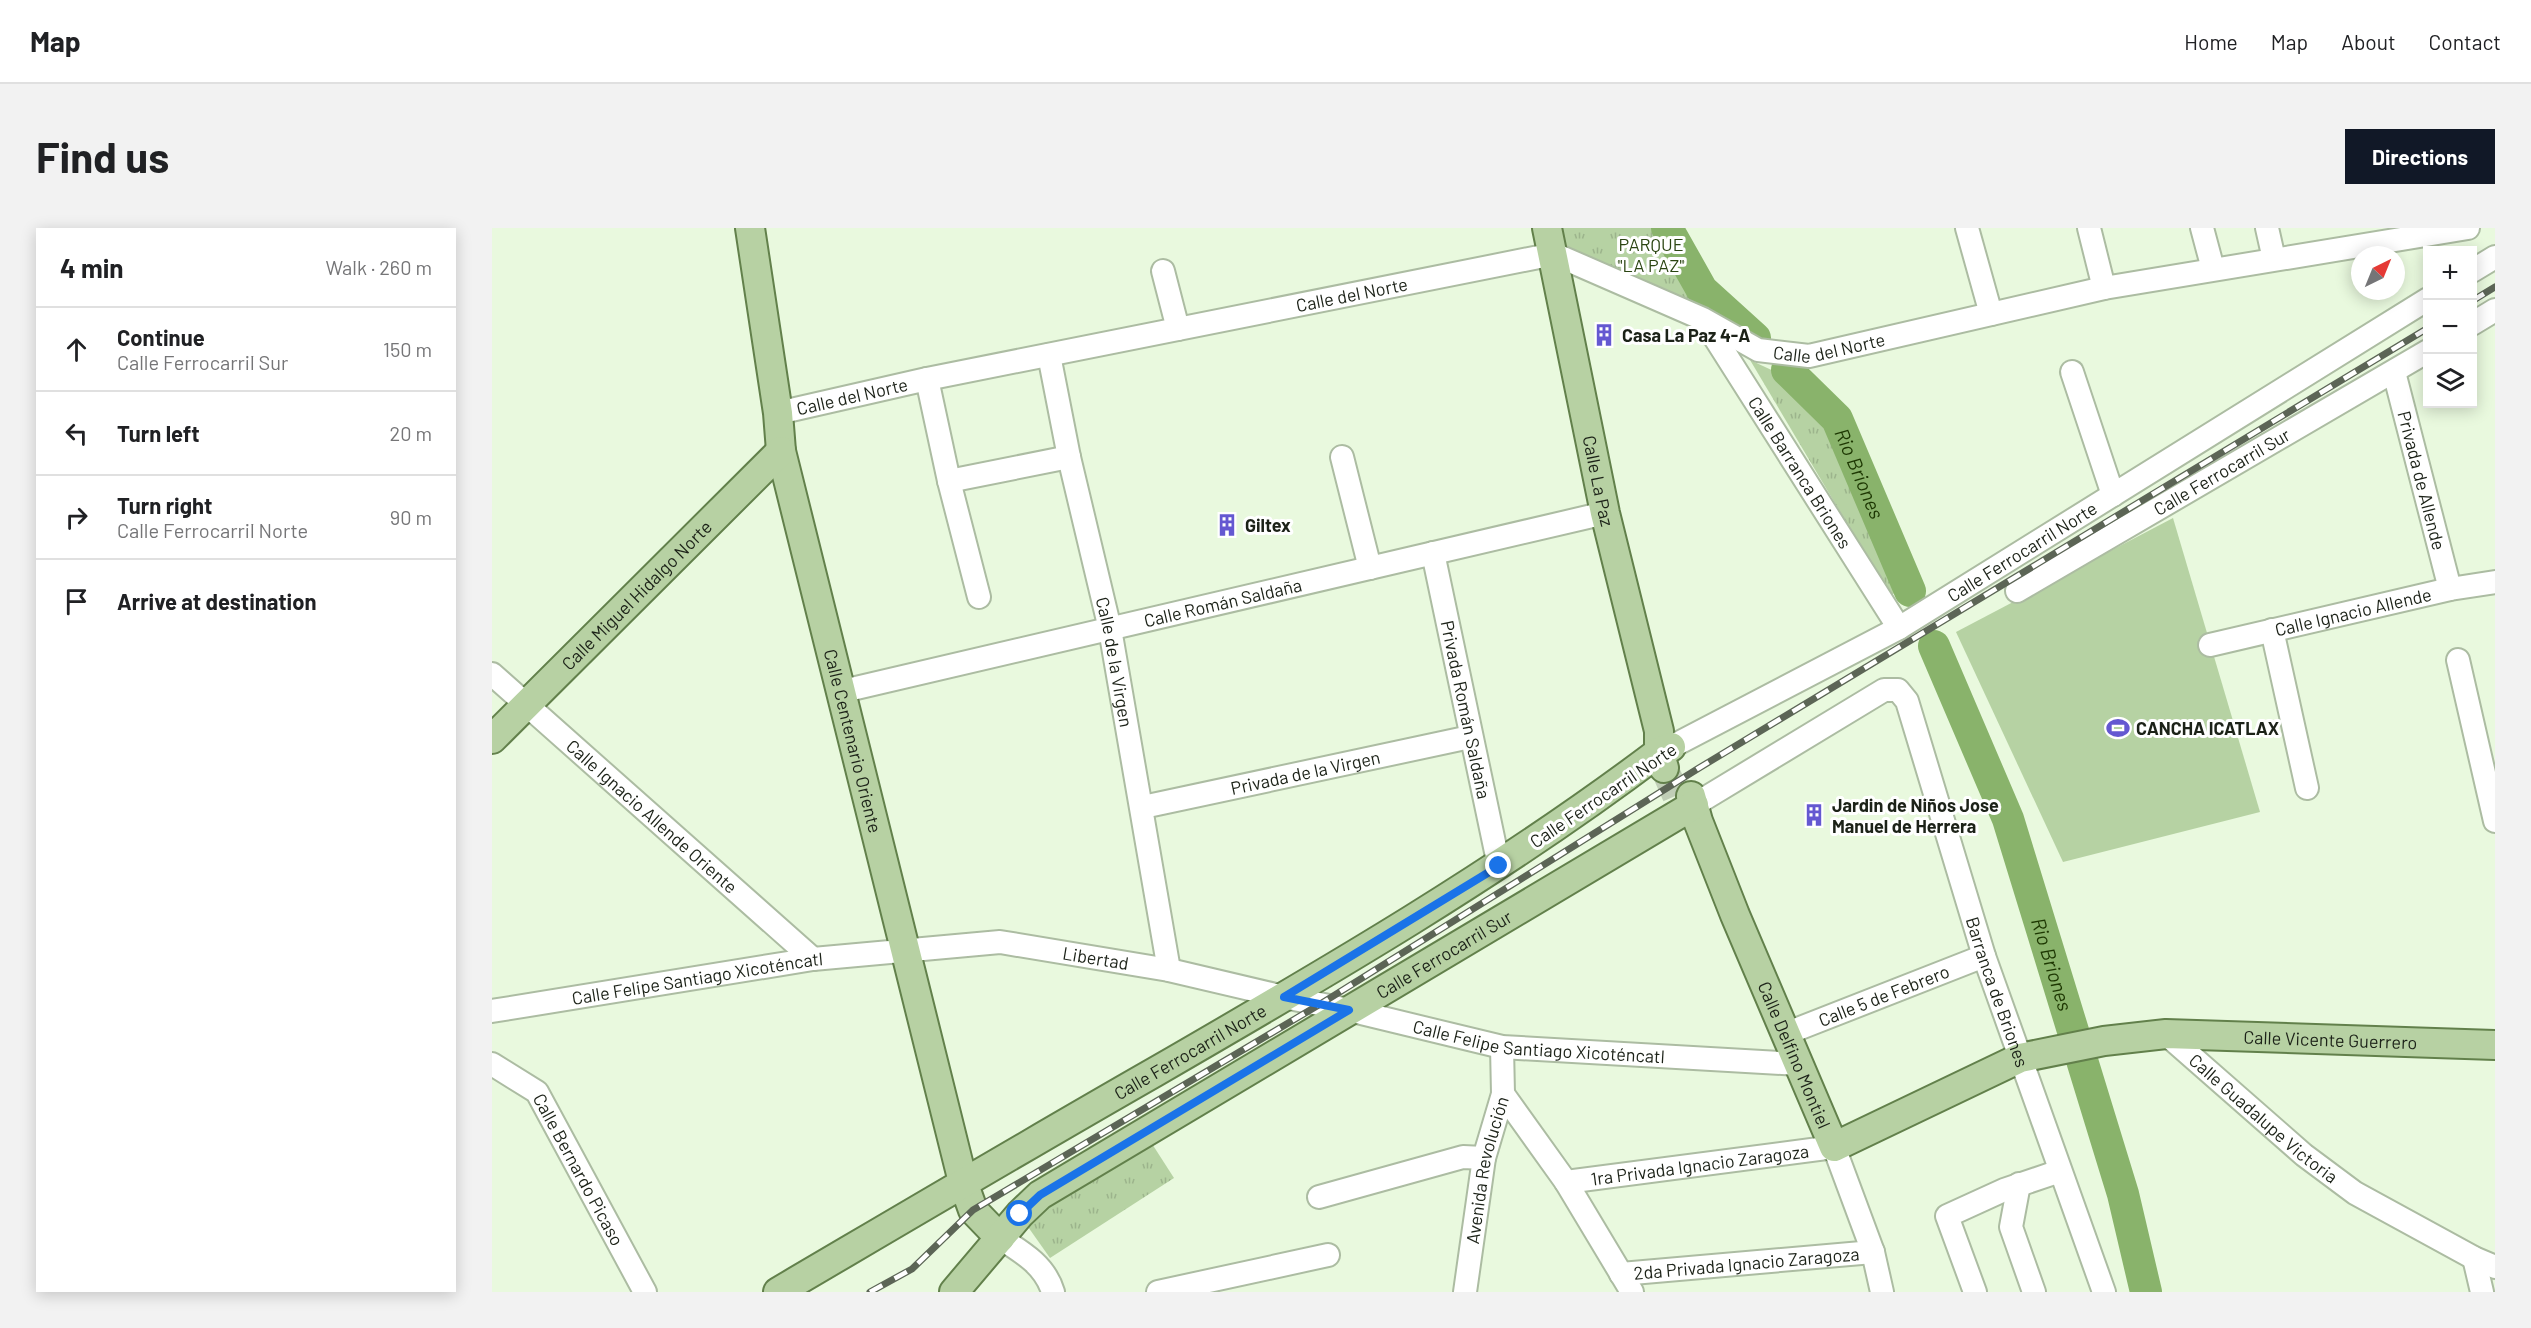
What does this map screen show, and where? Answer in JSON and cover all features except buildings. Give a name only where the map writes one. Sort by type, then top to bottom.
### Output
[{"type":"main road","name":"Calle Centenario Oriente","points":[[750,228],[778,413],[781,451],[839,692],[963,1182],[973,1210],[1000,1238]]},
{"type":"main road","name":"Calle La Paz","points":[[1551,241],[1605,513],[1666,753]]},
{"type":"main road","name":"Calle Miguel Hidalgo Norte","points":[[492,739],[781,451]]},
{"type":"main road","name":"Calle Ferrocarril Norte","points":[[778,1292],[963,1182],[1284,997],[1499,866],[1666,753]]},
{"type":"main road","name":"Calle Ferrocarril Sur","points":[[954,1292],[1020,1214],[1040,1195],[1689,806]]},
{"type":"main road","name":"Calle Delfino Montiel","points":[[1689,806],[1834,1147]]},
{"type":"main road","points":[[1834,1147],[2020,1058],[2104,1041],[2166,1034]]},
{"type":"main road","name":"Calle Vicente Guerrero","points":[[2166,1034],[2495,1045]]},
{"type":"street","points":[[1967,228],[1991,314]]},
{"type":"street","points":[[2089,228],[2104,288]]},
{"type":"street","points":[[2202,228],[2213,269]]},
{"type":"street","points":[[2267,228],[2274,259]]},
{"type":"street","name":"Calle del Norte","points":[[778,413],[927,379],[1178,329],[1551,241],[1703,319],[1758,350],[1809,356],[2104,288],[2468,228]]},
{"type":"street","points":[[2477,268],[2495,257]]},
{"type":"street","points":[[1163,271],[1178,329]]},
{"type":"street","name":"Calle Ferrocarril Norte","points":[[1666,753],[1899,628],[2425,300]]},
{"type":"street","points":[[2477,321],[2495,310]]},
{"type":"street","name":"Calle Barranca Briones","points":[[1703,319],[1899,628]]},
{"type":"street","name":"Calle Ferrocarril Sur","points":[[2017,591],[2423,354]]},
{"type":"street","name":"Calle de la Virgen","points":[[1049,355],[1069,457],[1110,629],[1143,807],[1169,970]]},
{"type":"street","points":[[2072,372],[2113,495]]},
{"type":"street","name":"Privada de Allende","points":[[2394,372],[2450,590]]},
{"type":"street","name":"Calle del Norte","points":[[927,379],[949,481],[979,597]]},
{"type":"street","points":[[949,481],[1069,457]]},
{"type":"street","points":[[1342,457],[1370,568]]},
{"type":"street","name":"Calle Román Saldaña","points":[[839,692],[1605,513]]},
{"type":"street","name":"Privada Román Saldaña","points":[[1433,553],[1499,866]]},
{"type":"street","name":"Calle Ignacio Allende","points":[[2210,645],[2450,590],[2495,582]]},
{"type":"street","points":[[2272,630],[2307,788]]},
{"type":"street","points":[[2458,660],[2495,821]]},
{"type":"street","name":"Calle Ignacio Allende Oriente","points":[[492,674],[813,959]]},
{"type":"street","name":"Calle Ferrocarril Sur","points":[[1689,806],[1884,690],[1898,690]]},
{"type":"street","name":"Barranca de Briones","points":[[1898,690],[1907,701],[1984,956],[2104,1292]]},
{"type":"street","name":"Privada de la Virgen","points":[[1143,807],[1470,737]]},
{"type":"street","name":"Libertad","points":[[905,951],[1000,942],[1169,970],[1284,997]]},
{"type":"street","name":"Calle Felipe Santiago Xicoténcatl","points":[[492,1011],[813,959],[905,951]]},
{"type":"street","name":"Calle 5 de Febrero","points":[[1785,1034],[1984,956]]},
{"type":"street","name":"Calle Felipe Santiago Xicoténcatl","points":[[1284,997],[1349,1010],[1502,1047],[1798,1064]]},
{"type":"street","name":"Calle Guadalupe Victoria","points":[[2166,1034],[2304,1155],[2355,1193],[2474,1258],[2495,1267]]},
{"type":"street","name":"Avenida Revolución","points":[[1465,1292],[1484,1158],[1503,1094],[1502,1047]]},
{"type":"street","name":"Calle Bernardo Picaso","points":[[494,1067],[537,1092],[645,1292]]},
{"type":"street","points":[[1503,1094],[1566,1182],[1626,1283]]},
{"type":"street","name":"1ra Privada Ignacio Zaragoza","points":[[1566,1182],[1834,1147]]},
{"type":"street","name":"Calle Delfino Montiel","points":[[1834,1147],[1873,1252],[1882,1292]]},
{"type":"street","points":[[1319,1197],[1463,1157],[1484,1158]]},
{"type":"street","points":[[1975,1292],[1947,1216],[2019,1184],[2060,1171]]},
{"type":"street","points":[[2019,1184],[2011,1227],[2034,1292]]},
{"type":"street","points":[[1000,1238],[1038,1265],[1050,1281],[1053,1292]]},
{"type":"street","name":"2da Privada Ignacio Zaragoza","points":[[1626,1283],[1873,1252]]},
{"type":"street","points":[[1158,1292],[1328,1256]]},
{"type":"street","points":[[2474,1258],[2482,1292]]},
{"type":"street","name":"Calle Bernardo Picaso","points":[[628,1261],[631,1292]]},
{"type":"green space","name":"PARQUE \"LA PAZ\"","points":[[1558,228],[1667,228],[1702,290],[1709,309],[1562,245]]},
{"type":"green space","points":[[1750,360],[1778,373],[1824,422],[1902,588],[1890,596]]},
{"type":"green space","name":"CANCHA ICATLAX","points":[[2173,518],[2260,812],[2063,862],[1956,632]]},
{"type":"green space","points":[[1147,1136],[1174,1178],[1050,1258],[1021,1217]]},
{"type":"waterway","name":"Rio Briones","points":[[1667,228],[1702,290],[1755,338]]},
{"type":"waterway","name":"Rio Briones","points":[[1787,370],[1837,419],[1910,591]]},
{"type":"waterway","name":"Rio Briones","points":[[1934,646],[2008,819],[2123,1194],[2146,1292]]},
{"type":"tunnel","points":[[1665,770],[1679,802]]},
{"type":"railway","points":[[2474,300],[2495,287]]},
{"type":"railway","points":[[870,1292],[912,1269],[973,1210],[1322,1003],[1699,768],[2423,331]]},
{"type":"place","name":"Casa La Paz 4-A","points":[[1604,335]]},
{"type":"place","name":"Giltex","points":[[1227,525]]},
{"type":"place","name":"CANCHA ICATLAX","points":[[2118,728]]},
{"type":"place","name":"Jardin de Niños Jose Manuel de Herrera","points":[[1814,815]]},
{"type":"route","points":[[1020,1214],[1040,1195],[1349,1010],[1284,997],[1499,866]]}]
